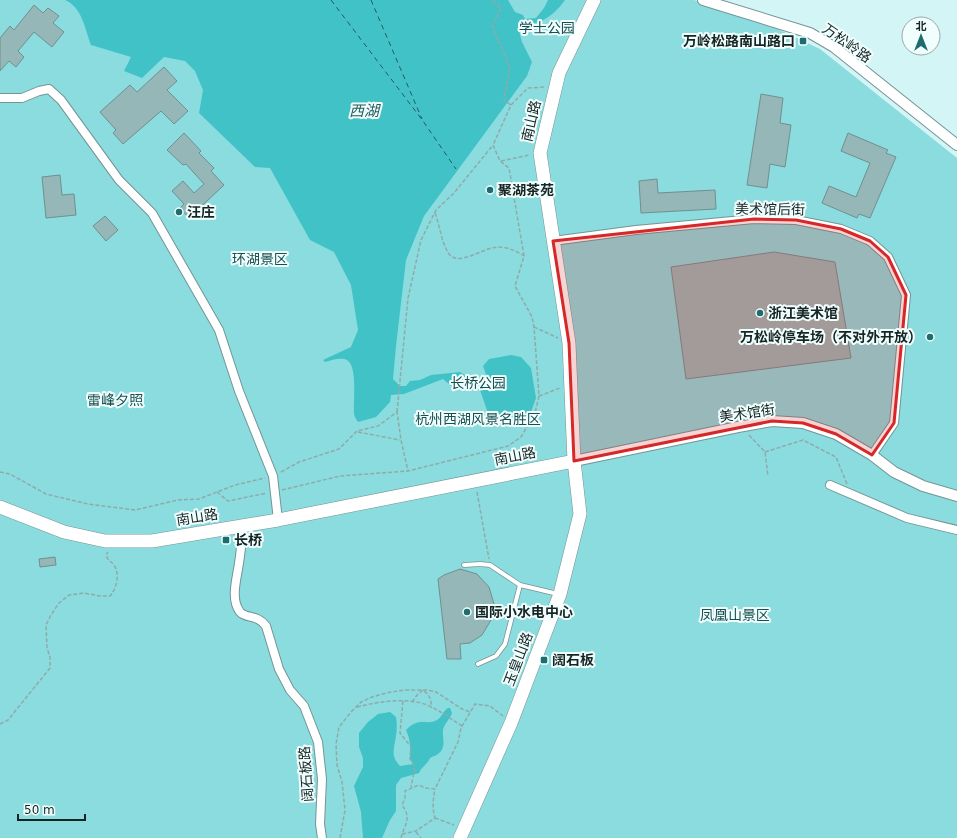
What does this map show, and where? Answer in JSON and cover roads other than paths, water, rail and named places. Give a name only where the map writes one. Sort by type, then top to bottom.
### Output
[{"type":"main road","name":"南山路","points":[[0,507],[64,532],[105,541],[152,541],[278,520],[574,461],[570,343],[540,153],[559,73],[594,0]]},
{"type":"main road","name":"玉皇山路","points":[[462,833],[510,722],[560,594],[580,514],[574,461]]},
{"type":"street","name":"万松岭路","points":[[703,0],[803,31],[834,47],[957,145]]},
{"type":"street","points":[[0,98],[22,98],[48,89],[61,100],[119,180],[152,213],[219,330],[239,391],[273,476],[278,520]]},
{"type":"street","name":"美术馆后街","points":[[554,241],[636,230],[754,219],[796,220],[841,230],[870,241],[888,257],[906,295],[894,423],[872,455]]},
{"type":"street","name":"美术馆街","points":[[574,461],[741,426],[772,421],[803,423],[836,434],[872,455],[894,472],[923,486],[957,496]]},
{"type":"street","points":[[830,485],[907,518],[957,530]]},
{"type":"street","name":"阔石板路","points":[[243,526],[236,585],[237,606],[241,613],[247,616],[256,617],[266,626],[279,670],[290,690],[304,706],[318,742],[322,779],[320,824],[322,838]]},
{"type":"lane","points":[[464,565],[490,565],[520,585],[560,594]]},
{"type":"lane","points":[[478,664],[496,656],[505,644],[520,585]]},
{"type":"water","name":"西湖","points":[[65,0],[508,0],[515,12],[523,15],[525,19],[536,18],[548,0],[565,0],[554,13],[543,20],[518,27],[522,42],[532,62],[527,76],[424,216],[406,260],[393,379],[400,386],[406,386],[410,381],[420,380],[431,375],[460,372],[476,383],[486,384],[487,377],[483,366],[489,359],[511,355],[521,357],[531,368],[536,398],[527,423],[514,425],[490,419],[480,390],[456,390],[443,379],[404,394],[391,395],[390,402],[376,417],[358,422],[354,414],[353,369],[347,360],[336,359],[325,362],[323,360],[351,347],[358,330],[351,285],[334,252],[310,240],[270,168],[255,167],[199,113],[203,90],[195,71],[185,61],[164,57],[142,78],[124,71],[131,57],[91,45],[79,13],[71,3]]},
{"type":"water","points":[[448,708],[450,708],[452,713],[444,728],[444,742],[441,751],[437,755],[430,758],[419,773],[401,778],[396,785],[396,811],[382,838],[363,838],[361,812],[354,786],[363,767],[363,758],[359,747],[359,733],[368,722],[378,714],[390,712],[396,717],[397,731],[394,752],[395,759],[400,766],[413,764],[410,759],[410,748],[406,730],[415,723],[433,722],[437,720]]},
{"type":"place","name":"万岭松路南山路口","points":[[803,41]]},
{"type":"place","name":"聚湖茶苑","points":[[490,190]]},
{"type":"place","name":"汪庄","points":[[179,212]]},
{"type":"place","name":"浙江美术馆","points":[[760,313]]},
{"type":"place","name":"万松岭停车场（不对外开放）","points":[[930,337]]},
{"type":"place","name":"长桥","points":[[226,540]]},
{"type":"place","name":"国际小水电中心","points":[[467,612]]},
{"type":"place","name":"阔石板","points":[[544,660]]},
{"type":"park label","name":"学士公园","points":[[547,28]]},
{"type":"park label","name":"环湖景区","points":[[260,259]]},
{"type":"park label","name":"长桥公园","points":[[478,383]]},
{"type":"park label","name":"雷峰夕照","points":[[115,400]]},
{"type":"park label","name":"杭州西湖风景名胜区","points":[[478,419]]},
{"type":"park label","name":"凤凰山景区","points":[[735,615]]}]
